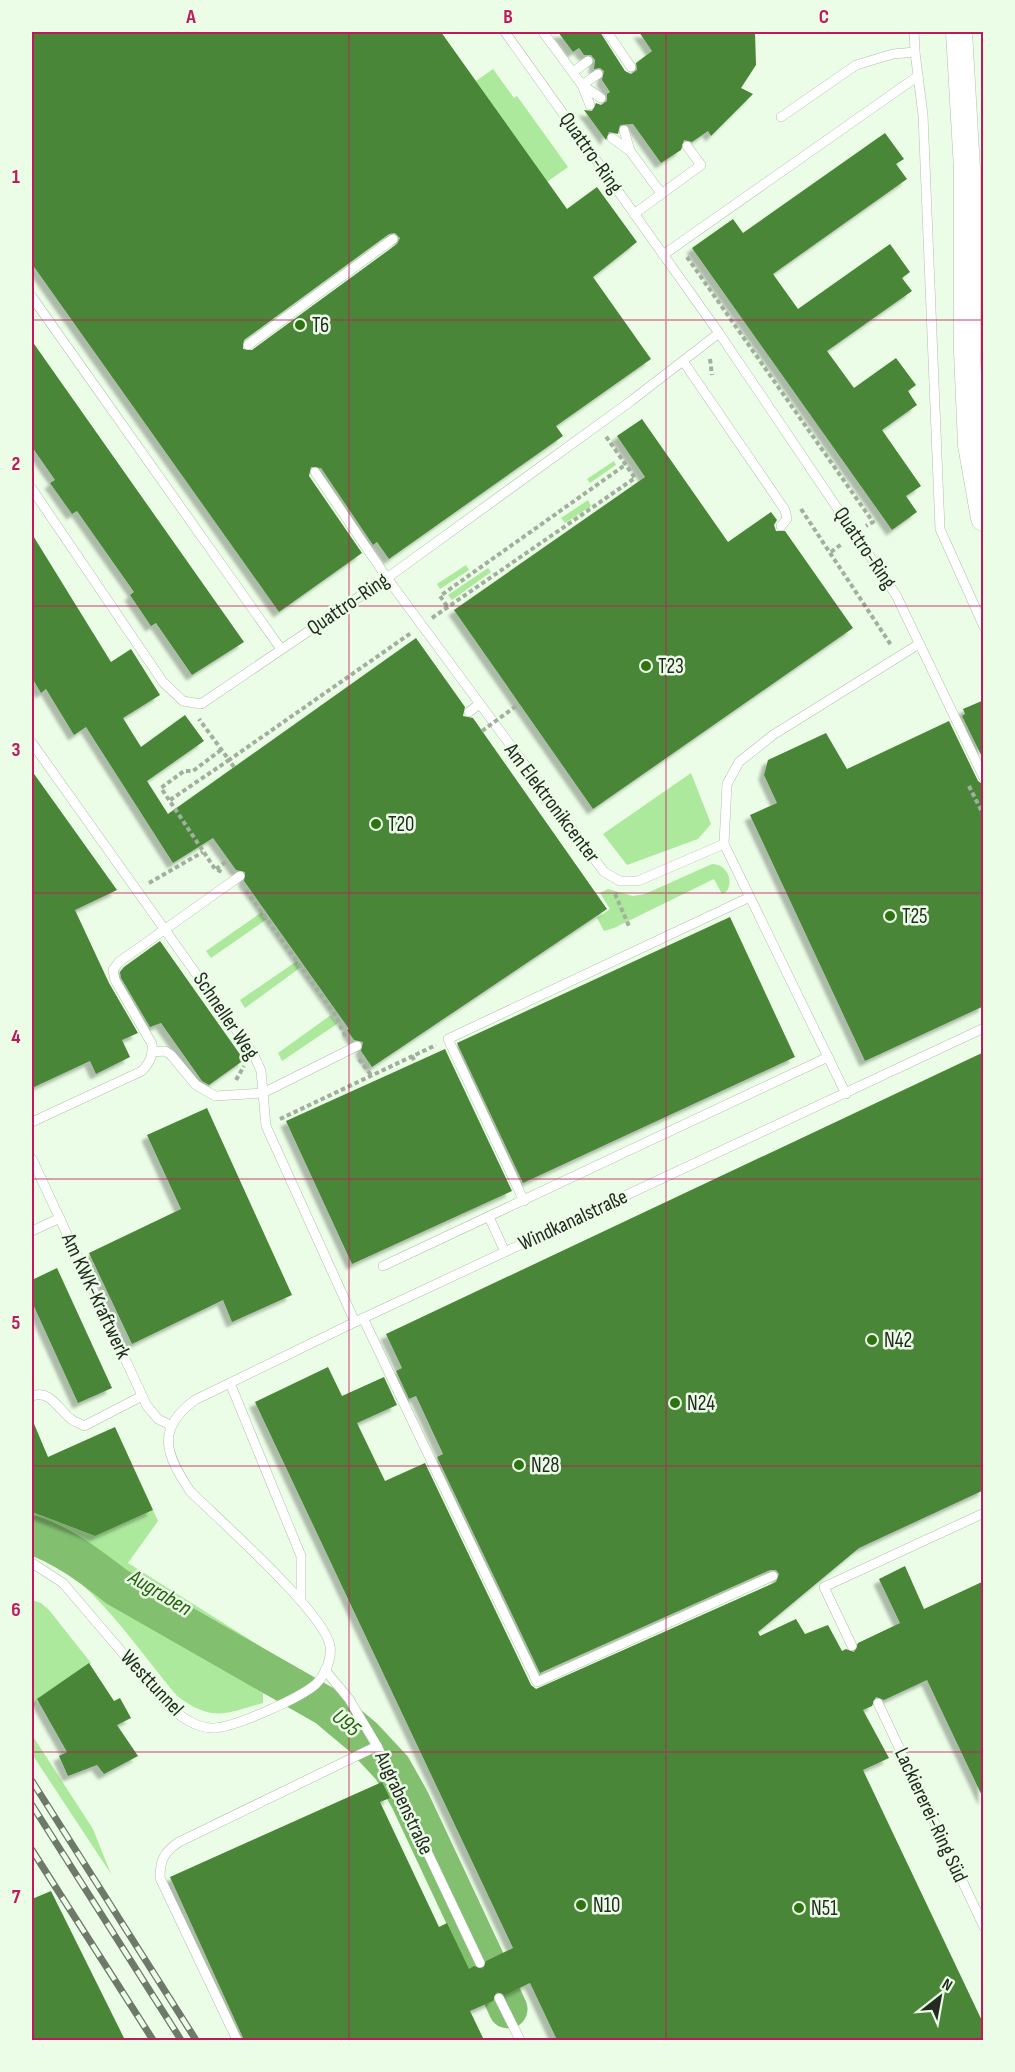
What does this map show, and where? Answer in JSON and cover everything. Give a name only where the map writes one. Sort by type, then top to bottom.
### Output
[{"type":"main road","points":[[959,32],[967,169],[971,445],[984,518]]},
{"type":"lane","name":"Quattro-Ring","points":[[505,32],[719,333],[879,568],[896,595],[984,778]]},
{"type":"lane","points":[[543,32],[582,85],[590,105]]},
{"type":"lane","points":[[914,32],[923,115],[940,528],[984,627]]},
{"type":"lane","points":[[610,38],[620,56],[631,67]]},
{"type":"lane","points":[[781,117],[856,65],[893,54],[915,52]]},
{"type":"lane","points":[[573,72],[588,61]]},
{"type":"lane","points":[[582,85],[598,74]]},
{"type":"lane","points":[[663,255],[918,76]]},
{"type":"lane","points":[[582,85],[601,98]]},
{"type":"lane","points":[[624,130],[630,151]]},
{"type":"lane","points":[[612,138],[630,151],[661,193]]},
{"type":"lane","points":[[634,214],[701,165],[687,146]]},
{"type":"lane","points":[[248,345],[393,239]]},
{"type":"lane","points":[[32,297],[281,649]]},
{"type":"lane","name":"Quattro-Ring","points":[[183,701],[194,704],[207,702],[387,578],[719,333]]},
{"type":"lane","points":[[683,361],[785,510],[787,519],[781,526]]},
{"type":"lane","points":[[555,442],[561,451]]},
{"type":"lane","name":"Am Elektronikcenter","points":[[315,472],[387,578],[604,872],[614,878],[638,881],[724,844]]},
{"type":"lane","points":[[32,489],[164,682],[183,701]]},
{"type":"lane","points":[[846,1094],[724,844],[727,784],[739,762],[773,735],[919,644]]},
{"type":"lane","points":[[469,712],[479,704]]},
{"type":"lane","name":"Schneller Weg","points":[[32,743],[254,1055],[261,1071],[266,1126],[537,1682],[773,1576]]},
{"type":"lane","points":[[32,1122],[142,1071],[153,1052],[152,1044],[115,980],[113,970],[119,962],[238,876]]},
{"type":"lane","points":[[524,1201],[448,1039],[750,897]]},
{"type":"lane","name":"Windkanalstraße","points":[[170,1425],[181,1411],[195,1400],[359,1320],[984,1028]]},
{"type":"lane","points":[[153,1052],[165,1051],[171,1055],[196,1085],[215,1096],[263,1093],[357,1046]]},
{"type":"lane","points":[[383,1266],[828,1057]]},
{"type":"lane","name":"Am KWK-Kraftwerk","points":[[32,1159],[147,1406],[158,1419],[170,1425]]},
{"type":"lane","points":[[489,1217],[505,1252]]},
{"type":"lane","points":[[32,1232],[60,1218]]},
{"type":"lane","points":[[230,1383],[301,1556],[302,1599]]},
{"type":"lane","points":[[32,1396],[37,1394],[47,1397],[70,1419],[84,1425],[142,1396]]},
{"type":"lane","points":[[170,1425],[168,1438],[170,1455],[190,1491],[302,1599],[325,1631],[330,1645],[330,1659],[325,1670]]},
{"type":"lane","points":[[852,1646],[824,1587],[984,1513]]},
{"type":"lane","name":"Westtunnel","points":[[32,1563],[63,1583],[167,1705],[196,1725],[222,1728],[236,1725],[315,1684],[325,1670]]},
{"type":"lane","name":"Augrabenstraße","points":[[325,1670],[349,1699],[377,1746],[480,1964]]},
{"type":"lane","name":"Lackiererei-Ring Süd","points":[[878,1703],[984,1927]]},
{"type":"lane","points":[[237,2040],[160,1878],[160,1864],[166,1851],[179,1842],[377,1746]]},
{"type":"lane","points":[[499,1998],[520,2040]]},
{"type":"path","points":[[170,801],[422,626],[447,606],[576,521],[635,478],[598,424]]},
{"type":"path","points":[[447,606],[440,596],[625,465]]},
{"type":"path","points":[[183,701],[234,767]]},
{"type":"path","points":[[482,730],[519,704]]},
{"type":"path","points":[[222,750],[193,771],[184,771],[161,788],[215,869],[238,876],[334,1013],[342,1031]]},
{"type":"path","points":[[200,765],[207,775]]},
{"type":"path","points":[[138,889],[203,852]]},
{"type":"path","points":[[215,869],[228,860]]},
{"type":"path","points":[[614,878],[615,898],[629,926]]},
{"type":"path","points":[[266,1126],[304,1111],[438,1044]]},
{"type":"path","points":[[412,1056],[415,1062]]},
{"type":"green space","points":[[493,69],[514,98],[517,96],[568,167],[547,182],[476,81]]},
{"type":"green space","points":[[614,461],[616,465],[590,483],[587,479]]},
{"type":"green space","points":[[588,500],[591,506],[565,523],[561,518]]},
{"type":"green space","points":[[466,565],[469,570],[440,589],[437,584]]},
{"type":"green space","points":[[488,568],[491,572],[452,600],[448,595]]},
{"type":"green space","points":[[691,773],[711,824],[698,839],[627,865],[603,834]]},
{"type":"green space","points":[[712,864],[725,869],[730,882],[727,891],[722,894],[714,879],[604,931],[597,918],[610,909],[600,893],[608,889],[633,896],[645,894]]},
{"type":"green space","points":[[262,912],[267,919],[211,958],[206,951]]},
{"type":"green space","points":[[297,961],[301,967],[245,1008],[240,1000]]},
{"type":"green space","points":[[331,1015],[337,1024],[282,1061],[278,1053]]},
{"type":"green space","points":[[153,1510],[158,1521],[128,1563],[263,1648],[263,1703],[228,1712],[209,1713],[177,1696],[93,1594],[53,1561],[32,1549],[32,1512],[95,1536]]},
{"type":"green space","points":[[32,1600],[41,1603],[49,1610],[91,1663],[38,1699],[32,1711]]},
{"type":"green space","points":[[32,1726],[34,1738],[93,1829],[111,1874],[32,1754]]},
{"type":"building","name":"T6","points":[[32,32],[441,32],[567,209],[597,187],[637,242],[593,277],[651,359],[556,426],[563,436],[389,559],[377,542],[373,545],[321,468],[311,467],[309,476],[362,553],[279,612],[32,264]],"holes":[[[395,233],[400,238],[397,244],[252,350],[243,349],[244,340],[389,234]]]},
{"type":"building","points":[[558,32],[600,32],[625,71],[631,74],[637,70],[636,63],[652,51],[639,32],[755,32],[756,65],[741,88],[753,94],[711,136],[708,131],[692,142],[684,140],[681,150],[661,163],[633,124],[620,125],[618,134],[609,132],[606,140],[584,110],[592,111],[596,103],[601,105],[607,101],[607,94],[610,92],[602,80],[604,71],[600,68],[594,69],[595,60],[591,55],[584,55],[579,48],[573,52]]},
{"type":"building","points":[[885,133],[904,159],[896,164],[907,179],[773,274],[798,309],[890,244],[910,272],[902,278],[912,291],[827,351],[854,388],[896,358],[916,385],[908,391],[917,405],[882,430],[921,486],[906,496],[917,512],[892,530],[692,248],[733,219],[743,233]]},
{"type":"building","points":[[32,341],[244,642],[192,675],[156,623],[151,626],[130,595],[134,592],[77,511],[72,514],[50,483],[55,480],[32,447]]},
{"type":"building","name":"T23","points":[[642,419],[728,542],[771,512],[777,520],[774,525],[776,531],[785,531],[853,628],[593,809],[454,610],[645,477],[617,436]]},
{"type":"building","name":"T20","points":[[32,534],[111,662],[131,649],[160,695],[123,718],[141,747],[185,715],[204,741],[147,781],[168,814],[416,638],[465,707],[463,716],[473,718],[607,909],[372,1067],[361,1051],[363,1042],[354,1040],[347,1030],[349,1029],[244,881],[245,872],[236,870],[213,838],[173,863],[86,727],[74,735],[46,689],[41,693],[32,678]]},
{"type":"building","points":[[984,700],[984,761],[962,716],[965,714],[963,709]]},
{"type":"building","name":"T25","points":[[949,721],[978,781],[984,785],[984,1006],[865,1061],[750,815],[777,803],[764,775],[768,760],[826,733],[847,769]]},
{"type":"building","points":[[32,771],[117,890],[75,910],[109,983],[138,1033],[122,1040],[130,1057],[96,1074],[90,1061],[32,1088]]},
{"type":"building","points":[[730,917],[795,1057],[523,1183],[457,1043]]},
{"type":"building","points":[[160,941],[244,1060],[209,1085],[202,1081],[161,1023],[150,1027],[121,978],[120,972],[124,967]]},
{"type":"building","points":[[445,1049],[512,1191],[352,1264],[286,1121]]},
{"type":"building","points":[[984,1052],[984,1490],[859,1548],[758,1632],[760,1636],[796,1619],[805,1634],[828,1625],[842,1651],[846,1649],[854,1652],[858,1643],[900,1623],[879,1579],[905,1566],[924,1609],[984,1581],[984,1800],[927,1680],[884,1700],[876,1697],[872,1706],[863,1710],[889,1758],[863,1770],[984,2025],[984,2040],[557,2040],[530,1983],[505,1995],[497,1992],[493,2001],[470,2011],[484,2040],[244,2040],[170,1877],[382,1782],[390,1798],[380,1802],[439,1927],[447,1923],[469,1969],[474,1966],[483,1969],[486,1961],[513,1948],[255,1402],[328,1367],[342,1396],[384,1377],[397,1405],[357,1423],[385,1481],[425,1463],[531,1685],[536,1689],[776,1582],[779,1574],[776,1570],[770,1570],[540,1673],[437,1457],[443,1454],[416,1396],[409,1399],[396,1371],[402,1368],[386,1334]]},
{"type":"building","points":[[207,1108],[292,1295],[232,1322],[223,1300],[132,1344],[89,1253],[181,1209],[147,1135]]},
{"type":"building","points":[[57,1268],[112,1388],[78,1403],[32,1302],[32,1280]]},
{"type":"building","points":[[32,1419],[48,1457],[115,1427],[153,1510],[95,1536],[32,1512]]},
{"type":"building","points":[[89,1663],[114,1701],[120,1698],[131,1718],[117,1725],[138,1756],[104,1774],[97,1765],[68,1776],[59,1756],[67,1752],[37,1699]]},
{"type":"building","points":[[51,1891],[125,2040],[32,2040],[32,1899]]},
{"type":"waterway","name":"Augraben","points":[[32,1535],[67,1552],[134,1602],[154,1614],[274,1677]]},
{"type":"waterway","name":"U95","points":[[32,1535],[66,1551],[117,1587],[327,1707],[364,1738],[392,1768],[410,1800],[508,2009]]},
{"type":"railway","points":[[32,1781],[196,2040]]},
{"type":"railway","points":[[32,1805],[181,2040]]},
{"type":"railway","points":[[32,1850],[153,2040]]},
{"type":"place","name":"T6","points":[[300,325]]},
{"type":"place","name":"T23","points":[[646,666]]},
{"type":"place","name":"T20","points":[[376,824]]},
{"type":"place","name":"T25","points":[[890,916]]},
{"type":"place","name":"N42","points":[[872,1340]]},
{"type":"place","name":"N24","points":[[675,1403]]},
{"type":"place","name":"N28","points":[[519,1465]]},
{"type":"place","name":"N10","points":[[581,1905]]},
{"type":"place","name":"N51","points":[[799,1908]]}]
